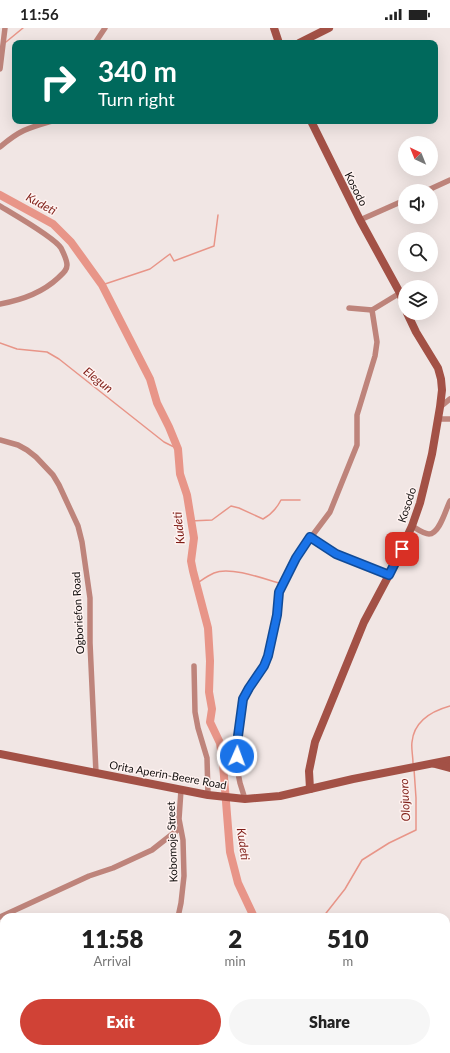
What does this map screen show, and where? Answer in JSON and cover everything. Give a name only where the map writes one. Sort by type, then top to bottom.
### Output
[{"type":"main road","points":[[274,28],[278,40]]},
{"type":"main road","points":[[305,40],[329,28]]},
{"type":"main road","name":"Kosodo","points":[[312,124],[360,220],[398,289]]},
{"type":"main road","name":"Kosodo","points":[[310,789],[309,771],[315,742],[364,622],[389,575],[412,526],[424,487],[438,419],[442,390],[438,368],[410,320]]},
{"type":"main road","name":"Orita Aperin-Beere Road","points":[[0,754],[208,795],[245,799],[280,796],[353,779],[450,760]]},
{"type":"main road","points":[[432,764],[450,768]]},
{"type":"street","points":[[0,69],[5,28]]},
{"type":"street","points":[[97,40],[105,28]]},
{"type":"street","points":[[0,147],[14,135],[23,130],[42,124]]},
{"type":"street","points":[[438,186],[450,180]]},
{"type":"street","points":[[360,220],[398,203]]},
{"type":"street","points":[[0,206],[46,235],[61,247],[67,265],[65,271],[41,291],[16,301],[0,304]]},
{"type":"street","points":[[349,308],[372,310],[398,294]]},
{"type":"street","points":[[245,799],[237,768],[236,744],[243,699],[264,666],[268,656],[277,615],[279,592],[296,558],[310,537],[330,512],[356,445],[357,415],[375,356],[377,342],[372,310]]},
{"type":"street","points":[[440,407],[450,399]]},
{"type":"street","points":[[438,419],[450,419]]},
{"type":"street","name":"Ogboriefon Road","points":[[0,440],[18,445],[27,450],[53,475],[78,526],[82,542],[90,598],[90,643],[96,773]]},
{"type":"street","points":[[412,526],[429,534],[434,533],[439,528],[450,501]]},
{"type":"street","points":[[310,537],[336,554],[389,575]]},
{"type":"street","points":[[194,666],[195,712],[207,758],[208,795]]},
{"type":"street","name":"Kobomoje Street","points":[[179,913],[184,876],[179,804],[181,790]]},
{"type":"street","points":[[9,913],[89,876],[113,868],[152,850],[180,828]]},
{"type":"waterway","points":[[6,42],[23,28]]},
{"type":"waterway","name":"Kudeti","points":[[0,195],[53,224],[71,242],[102,285],[150,379],[157,403],[178,449],[180,474],[187,495],[194,538],[191,561],[208,628],[210,661],[209,692],[212,709],[210,722],[220,743],[230,852],[238,883],[252,913]]},
{"type":"waterway","points":[[102,285],[150,269],[170,254],[174,261],[214,246],[218,215]]},
{"type":"waterway","name":"Elegun","points":[[0,343],[17,349],[47,352],[59,359],[164,442],[178,449]]},
{"type":"waterway","points":[[190,521],[212,520],[231,506],[263,519],[274,511],[281,500],[300,500]]},
{"type":"waterway","points":[[196,584],[214,573],[221,571],[248,574],[282,584]]},
{"type":"waterway","name":"Olojuoro","points":[[413,763],[412,744],[413,735],[416,728],[431,714],[450,706]]},
{"type":"waterway","name":"Olojuoro","points":[[326,913],[345,889],[362,860],[389,843],[416,830],[414,769]]},
{"type":"route","points":[[237,756],[236,744],[243,699],[264,666],[268,656],[273,640],[279,592],[296,558],[310,537],[336,554],[389,575],[402,549]]}]
